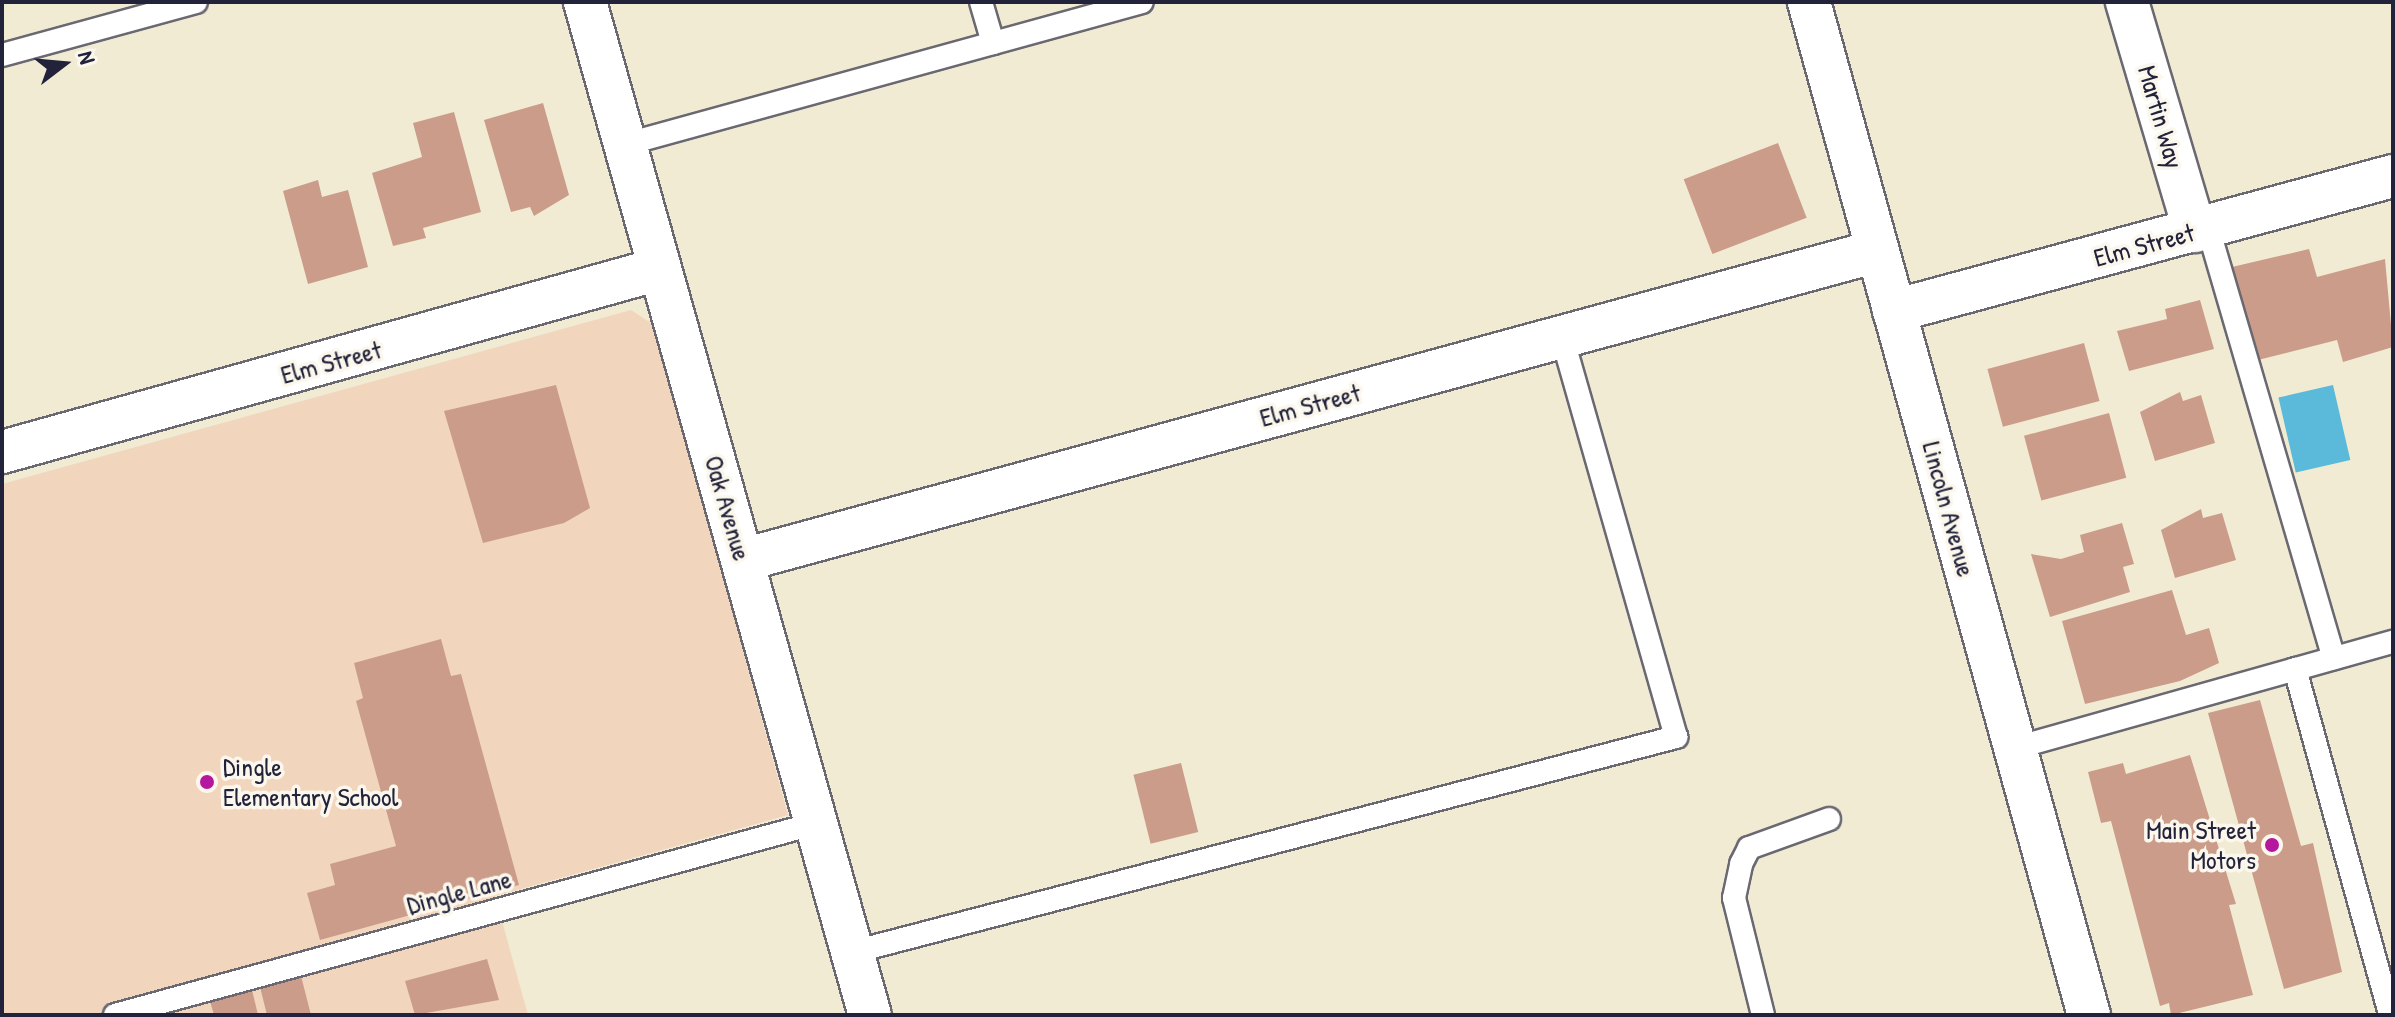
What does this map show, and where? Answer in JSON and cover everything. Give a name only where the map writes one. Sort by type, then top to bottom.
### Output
[{"type":"street","name":"Oak Avenue","points":[[585,2],[870,1015]]},
{"type":"street","name":"Lincoln Avenue","points":[[1809,2],[2089,1015]]},
{"type":"street","name":"Martin Way","points":[[2127,2],[2202,230]]},
{"type":"street","name":"Elm Street","points":[[1894,311],[2393,176]]},
{"type":"street","name":"Elm Street","points":[[743,560],[1877,251]]},
{"type":"street","name":"Elm Street","points":[[2,452],[659,269]]},
{"type":"lane","points":[[2,55],[196,2]]},
{"type":"lane","points":[[981,2],[993,43]]},
{"type":"lane","points":[[623,145],[1142,2]]},
{"type":"lane","points":[[2202,230],[2334,658]]},
{"type":"lane","points":[[853,952],[1676,737],[1562,337]]},
{"type":"lane","points":[[2015,748],[2393,642]]},
{"type":"lane","points":[[2295,669],[2390,1015]]},
{"type":"lane","points":[[1763,1015],[1734,898],[1741,864],[1749,848],[1829,819]]},
{"type":"lane","name":"Dingle Lane","points":[[115,1015],[817,823]]},
{"type":"shaded area","points":[[631,310],[654,325],[788,815],[495,896],[528,1015],[2,1015],[2,484]]},
{"type":"water","points":[[2333,385],[2350,460],[2296,473],[2278,398]]},
{"type":"building","points":[[543,103],[569,195],[534,216],[530,207],[511,212],[484,120]]},
{"type":"building","points":[[454,112],[481,212],[423,228],[426,238],[393,246],[372,173],[422,157],[413,123]]},
{"type":"building","points":[[1778,143],[1807,218],[1712,254],[1684,179]]},
{"type":"building","points":[[318,180],[322,197],[348,190],[368,267],[308,284],[283,191]]},
{"type":"building","points":[[2309,249],[2317,277],[2385,259],[2393,347],[2343,362],[2337,340],[2258,360],[2232,267]]},
{"type":"building","points":[[2200,300],[2214,349],[2129,371],[2117,331],[2167,319],[2165,309]]},
{"type":"building","points":[[2084,343],[2100,401],[2003,427],[1987,369]]},
{"type":"building","points":[[556,385],[590,508],[564,523],[483,543],[444,411]]},
{"type":"building","points":[[2180,392],[2183,401],[2201,395],[2215,443],[2155,461],[2140,412]]},
{"type":"building","points":[[2109,413],[2126,478],[2041,500],[2024,436]]},
{"type":"building","points":[[2201,509],[2203,518],[2222,513],[2236,560],[2175,578],[2161,530]]},
{"type":"building","points":[[2122,523],[2134,564],[2123,567],[2130,592],[2050,617],[2031,554],[2061,559],[2084,552],[2080,535]]},
{"type":"building","points":[[2172,590],[2186,635],[2209,628],[2219,663],[2180,681],[2085,704],[2062,621]]},
{"type":"building","name":"Dingle Elementary School","points":[[441,639],[451,676],[461,674],[519,885],[320,940],[307,893],[335,885],[330,864],[396,846],[356,701],[363,698],[354,663]]},
{"type":"building","name":"Main Street Motors","points":[[2260,700],[2301,846],[2313,843],[2342,972],[2284,989],[2208,713]]},
{"type":"building","points":[[2190,755],[2236,904],[2229,905],[2253,995],[2171,1015],[2169,1003],[2160,1006],[2111,821],[2101,823],[2088,772],[2123,763],[2126,774]]},
{"type":"building","points":[[1181,763],[1198,832],[1151,844],[1133,775]]},
{"type":"building","points":[[487,959],[499,1000],[415,1015],[405,981]]},
{"type":"building","points":[[301,976],[311,1015],[267,1015],[260,987]]},
{"type":"building","points":[[252,990],[258,1015],[214,1015],[210,1001]]},
{"type":"place","name":"Dingle Elementary School","points":[[207,782]]},
{"type":"place","name":"Main Street Motors","points":[[2272,845]]}]
